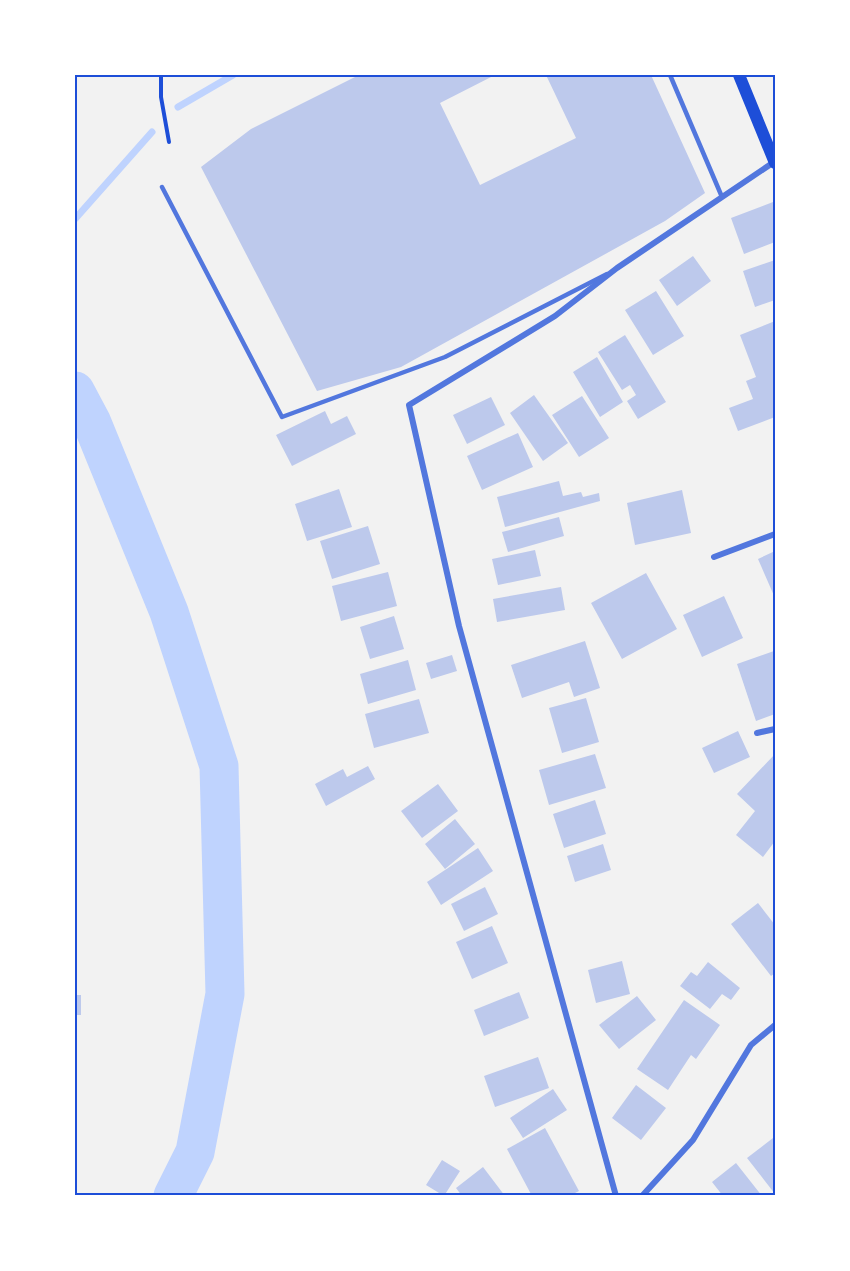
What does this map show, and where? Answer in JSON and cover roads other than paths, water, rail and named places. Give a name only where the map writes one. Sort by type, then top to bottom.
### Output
[{"type":"main road","points":[[739,75],[775,162]]},
{"type":"street","points":[[616,1196],[465,648],[409,405],[555,316],[617,268],[775,162]]},
{"type":"street","points":[[714,557],[775,534]]},
{"type":"street","points":[[757,733],[775,729]]},
{"type":"street","points":[[642,1196],[693,1140],[751,1045],[775,1025]]},
{"type":"lane","points":[[670,75],[722,197]]},
{"type":"lane","points":[[162,187],[282,417],[445,357],[617,268]]},
{"type":"waterway","points":[[178,107],[233,75]]},
{"type":"waterway","points":[[75,219],[152,132]]},
{"type":"waterway","points":[[75,391],[92,423],[169,612],[219,766],[225,994],[195,1152],[173,1196]]}]
